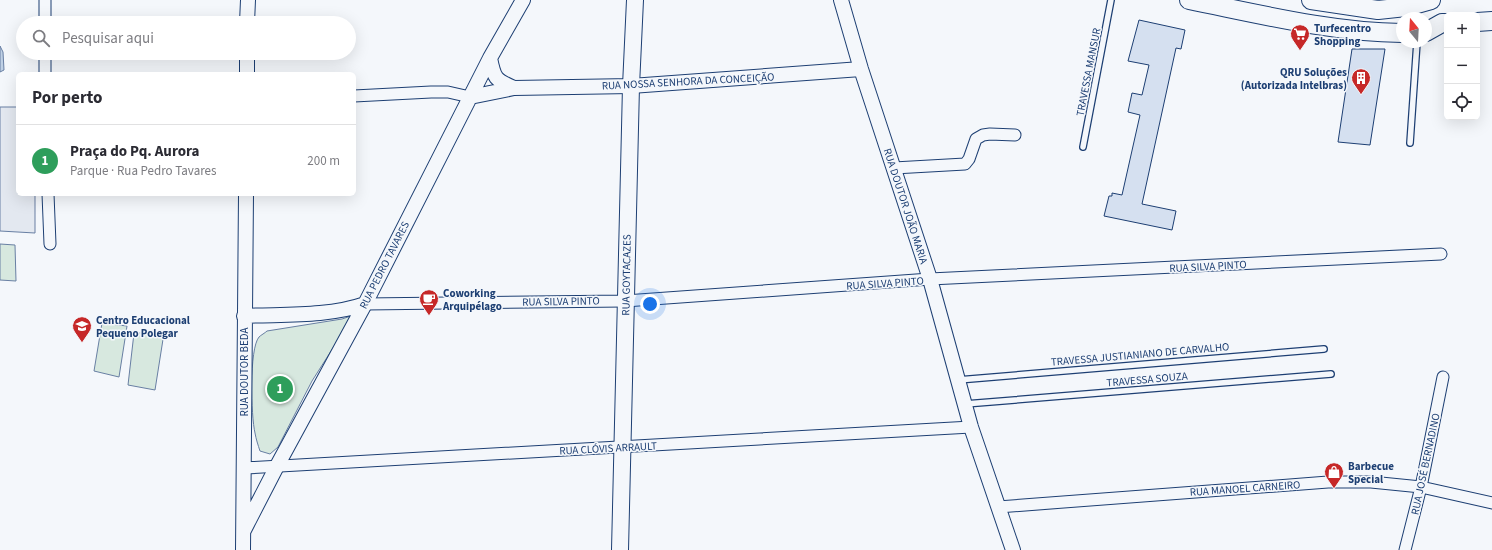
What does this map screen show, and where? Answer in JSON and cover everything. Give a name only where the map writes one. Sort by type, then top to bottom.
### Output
[{"type":"main road","name":"RUA GOYTACAZES","points":[[620,550],[625,300],[634,0]]},
{"type":"main road","points":[[1190,0],[1338,28],[1396,33]]},
{"type":"main road","points":[[1311,0],[1353,3],[1378,10],[1406,6],[1431,0]]},
{"type":"main road","points":[[1480,22],[1492,22]]},
{"type":"main road","points":[[1432,29],[1444,23]]},
{"type":"main road","points":[[1480,32],[1492,31]]},
{"type":"main road","points":[[1432,32],[1444,32]]},
{"type":"street","points":[[45,0],[45,16]]},
{"type":"street","points":[[248,0],[248,16]]},
{"type":"street","name":"RUA PEDRO TAVARES","points":[[244,530],[365,304],[490,58],[523,0]]},
{"type":"street","name":"RUA DOUTOR JOÃO MARIA","points":[[841,0],[930,280],[971,427],[1013,550]]},
{"type":"street","points":[[490,58],[494,74],[501,82],[514,88]]},
{"type":"street","points":[[45,60],[45,72]]},
{"type":"street","points":[[247,60],[247,72]]},
{"type":"street","name":"RUA NOSSA SENHORA DA CONCEIÇÃO","points":[[356,96],[448,92],[470,97],[514,88],[631,86],[862,69]]},
{"type":"street","points":[[894,168],[965,164],[969,159],[976,139],[983,135],[1015,135]]},
{"type":"street","points":[[48,196],[50,244]]},
{"type":"street","name":"RUA DOUTOR BEDA","points":[[243,550],[246,196]]},
{"type":"street","name":"RUA SILVA PINTO","points":[[244,316],[329,312],[353,308],[365,304],[625,300],[930,280],[1441,254]]},
{"type":"street","points":[[329,312],[339,317],[351,329]]},
{"type":"street","name":"RUA JOSÉ BERNADINO","points":[[1405,550],[1421,487],[1443,377]]},
{"type":"street","name":"RUA CLÓVIS ARRAULT","points":[[244,468],[971,427]]},
{"type":"street","name":"RUA MANOEL CARNEIRO","points":[[998,507],[1328,482],[1371,482],[1421,487],[1492,503]]},
{"type":"lane","name":"TRAVESSA MANSUR","points":[[1083,147],[1112,0]]},
{"type":"lane","points":[[1410,143],[1417,48]]},
{"type":"lane","name":"TRAVESSA JUSTIANIANO DE CARVALHO","points":[[958,380],[1324,349]]},
{"type":"lane","name":"TRAVESSA SOUZA","points":[[964,404],[1331,374]]},
{"type":"shaded area","points":[[0,107],[16,107],[16,196],[35,196],[35,233],[0,231]]},
{"type":"shaded area","points":[[0,244],[15,245],[16,281],[0,280]]},
{"type":"shaded area","points":[[354,315],[312,381],[278,447],[270,454],[260,451],[256,438],[252,398],[252,368],[256,344],[259,337],[267,331],[342,319]]},
{"type":"shaded area","points":[[102,323],[127,326],[119,377],[94,371]]},
{"type":"shaded area","points":[[134,333],[164,333],[155,390],[128,385]]},
{"type":"water","points":[[0,46],[3,52],[4,70],[0,72]]},
{"type":"building","points":[[1139,20],[1185,30],[1181,49],[1176,48],[1142,204],[1176,211],[1172,230],[1104,216],[1109,196],[1112,196],[1112,193],[1122,195],[1140,115],[1128,112],[1132,93],[1142,95],[1149,65],[1128,61]]},
{"type":"building","name":"QRU Soluções (Autorizada Intelbras)","points":[[1352,49],[1385,49],[1370,145],[1338,142]]},
{"type":"place","name":"Turfecentro Shopping","points":[[1300,51]]},
{"type":"place","name":"QRU Soluções (Autorizada Intelbras)","points":[[1361,95]]},
{"type":"place","name":"Coworking Arquipélago","points":[[429,316]]},
{"type":"place","name":"Centro Educacional Pequeno Polegar","points":[[82,343]]},
{"type":"place","name":"Praça do Pq. Aurora","points":[[280,389]]},
{"type":"place","name":"Barbecue Special","points":[[1334,489]]}]
